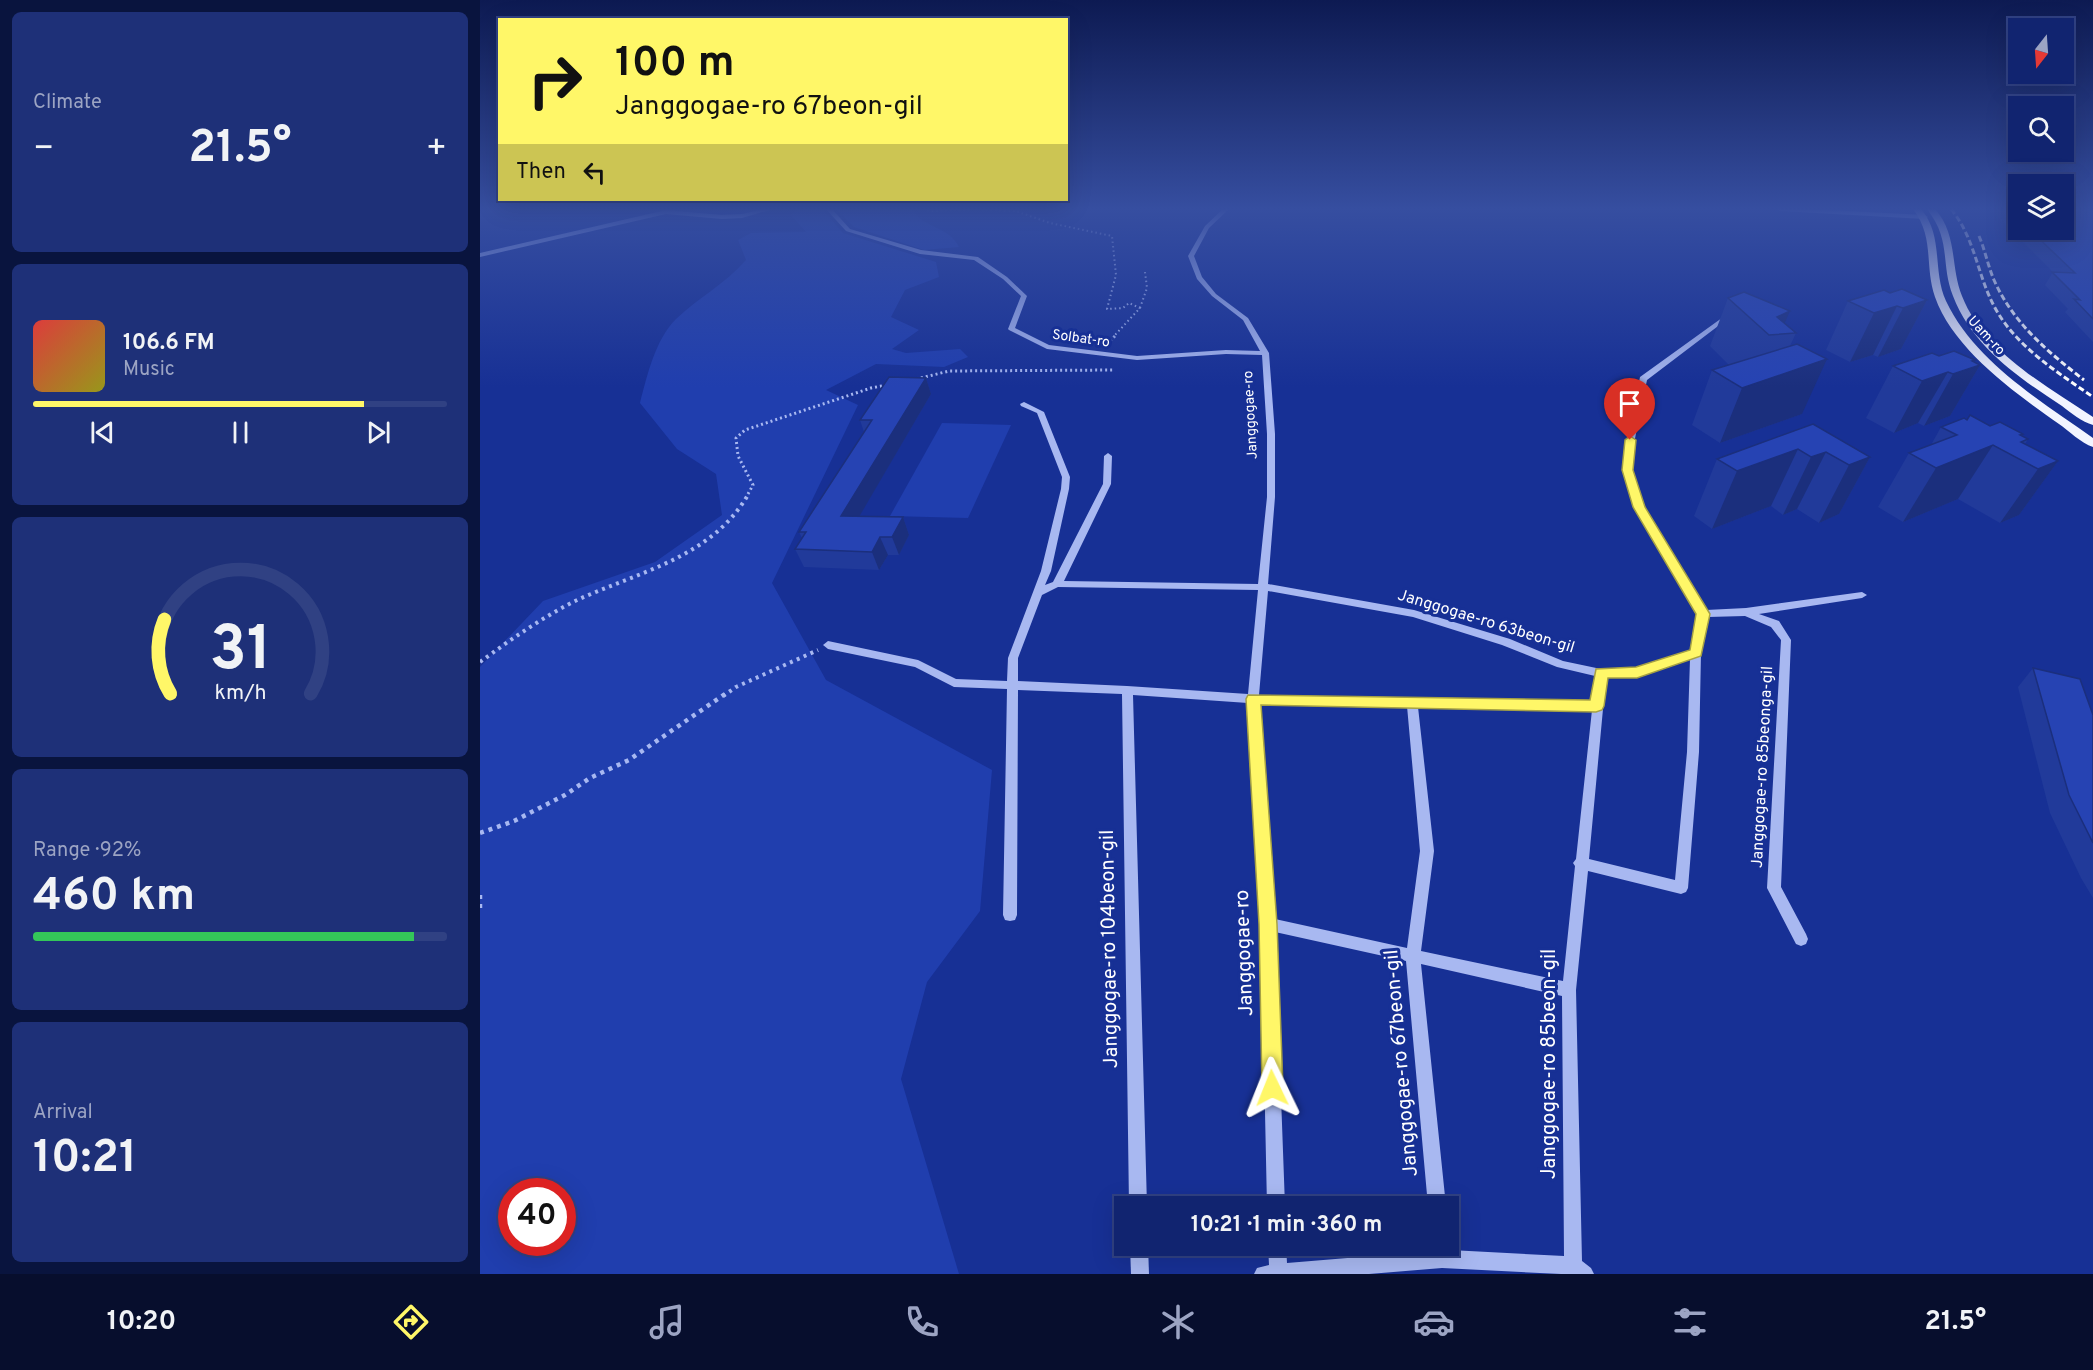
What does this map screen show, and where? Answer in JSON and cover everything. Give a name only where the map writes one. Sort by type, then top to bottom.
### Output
[{"type":"main road","name":"Uam-ro","points":[[1936,268],[1940,298],[1958,331],[2027,396],[2093,443]]},
{"type":"main road","name":"Uam-ro","points":[[1953,268],[1957,296],[1993,349],[2020,374],[2093,422]]},
{"type":"street","name":"Solbat-ro","points":[[991,268],[1024,296],[1011,329],[1047,347],[1137,358],[1265,352]]},
{"type":"street","name":"Janggogae-ro","points":[[1196,268],[1199,278],[1214,295],[1246,319],[1265,352],[1271,444],[1271,497],[1253,699],[1268,924],[1276,1196]]},
{"type":"street","points":[[1580,863],[1681,888],[1694,752],[1696,653],[1703,614],[1639,507],[1627,470],[1627,458],[1643,379],[1736,310]]},
{"type":"street","points":[[1010,915],[1013,658],[1048,561],[1066,477],[1040,412],[1024,404]]},
{"type":"street","points":[[1057,584],[1107,484],[1108,456]]},
{"type":"street","points":[[1038,593],[1057,584],[1264,587]]},
{"type":"street","name":"Janggogae-ro 63beon-gil","points":[[1264,587],[1414,614],[1506,642],[1561,664],[1601,673],[1637,673],[1696,653]]},
{"type":"street","points":[[1703,614],[1746,612],[1862,594]]},
{"type":"street","name":"Janggogae-ro 85beonga-gil","points":[[1746,612],[1775,624],[1786,640],[1774,888],[1801,939]]},
{"type":"street","points":[[828,645],[918,664],[954,683],[1127,690],[1253,699],[1596,706]]},
{"type":"street","name":"Janggogae-ro 85beon-gil","points":[[1459,1255],[1576,1271],[1569,990],[1580,863],[1601,673]]},
{"type":"street","name":"Janggogae-ro 104beon-gil","points":[[1127,690],[1138,1196]]},
{"type":"street","name":"Janggogae-ro 67beon-gil","points":[[1412,702],[1427,851],[1413,956],[1436,1196]]},
{"type":"street","points":[[1268,924],[1569,990]]},
{"type":"street","points":[[1139,1256],[1140,1274]]},
{"type":"street","points":[[1277,1256],[1278,1274]]},
{"type":"street","points":[[1263,1274],[1278,1274],[1411,1256]]},
{"type":"path","points":[[1115,268],[1116,276],[1107,309],[1123,308],[1130,303],[1140,308]]},
{"type":"path","points":[[1100,353],[1140,308],[1147,288],[1145,272]]},
{"type":"path","points":[[913,380],[949,371],[1114,370]]},
{"type":"path","points":[[480,662],[528,627],[572,602],[675,561],[702,547],[732,521],[753,485],[738,456],[736,438],[745,430],[889,384]]},
{"type":"path","points":[[480,833],[514,821],[565,795],[590,778],[629,760],[736,687],[804,658],[828,645]]},
{"type":"path","points":[[480,895],[480,910]]},
{"type":"shaded area","points":[[738,268],[937,268],[939,277],[905,290],[891,317],[919,330],[892,349],[906,353],[960,349],[968,357],[944,367],[876,364],[826,390],[858,405],[772,583],[826,680],[992,770],[980,911],[927,982],[901,1079],[959,1274],[480,1274],[480,667],[543,601],[655,562],[722,515],[716,474],[677,449],[640,403],[662,337],[685,311]]},
{"type":"shaded area","points":[[942,423],[1011,425],[968,518],[890,516]]},
{"type":"building","points":[[2070,268],[2093,268],[2093,319],[2074,299],[2080,300],[2052,272],[2075,273]]},
{"type":"building","points":[[1902,289],[1927,300],[1903,308],[1897,306],[1874,313],[1848,301],[1884,290],[1890,293]]},
{"type":"building","points":[[1744,292],[1790,311],[1777,317],[1796,333],[1769,335],[1728,298]]},
{"type":"building","points":[[1797,344],[1827,359],[1742,388],[1712,370]]},
{"type":"building","points":[[1954,351],[1975,360],[1972,361],[1980,365],[1922,381],[1893,366],[1932,353],[1939,356]]},
{"type":"building","points":[[889,377],[926,378],[841,516],[903,517],[892,537],[880,537],[872,552],[795,549],[806,532],[799,532],[872,420],[860,420]]},
{"type":"building","points":[[1970,415],[1990,426],[2000,422],[2023,434],[2020,435],[2028,439],[2021,442],[2058,461],[2038,469],[1993,445],[1936,468],[1909,453],[1957,435],[1941,427],[1964,418],[1967,420]]},
{"type":"building","points":[[1813,424],[1870,457],[1849,465],[1826,452],[1811,457],[1798,449],[1737,471],[1717,459]]},
{"type":"building","points":[[2033,668],[2080,679],[2093,715],[2093,843],[2069,795]]},
{"type":"railway","points":[[1979,268],[1994,306],[2013,334],[2038,357],[2093,397]]},
{"type":"railway","points":[[1990,268],[2002,295],[2021,323],[2057,359],[2084,380]]},
{"type":"route","points":[[1272,1088],[1268,924],[1253,699],[1596,706],[1601,673],[1637,673],[1696,653],[1703,614],[1639,507],[1627,470],[1630,440]]}]
